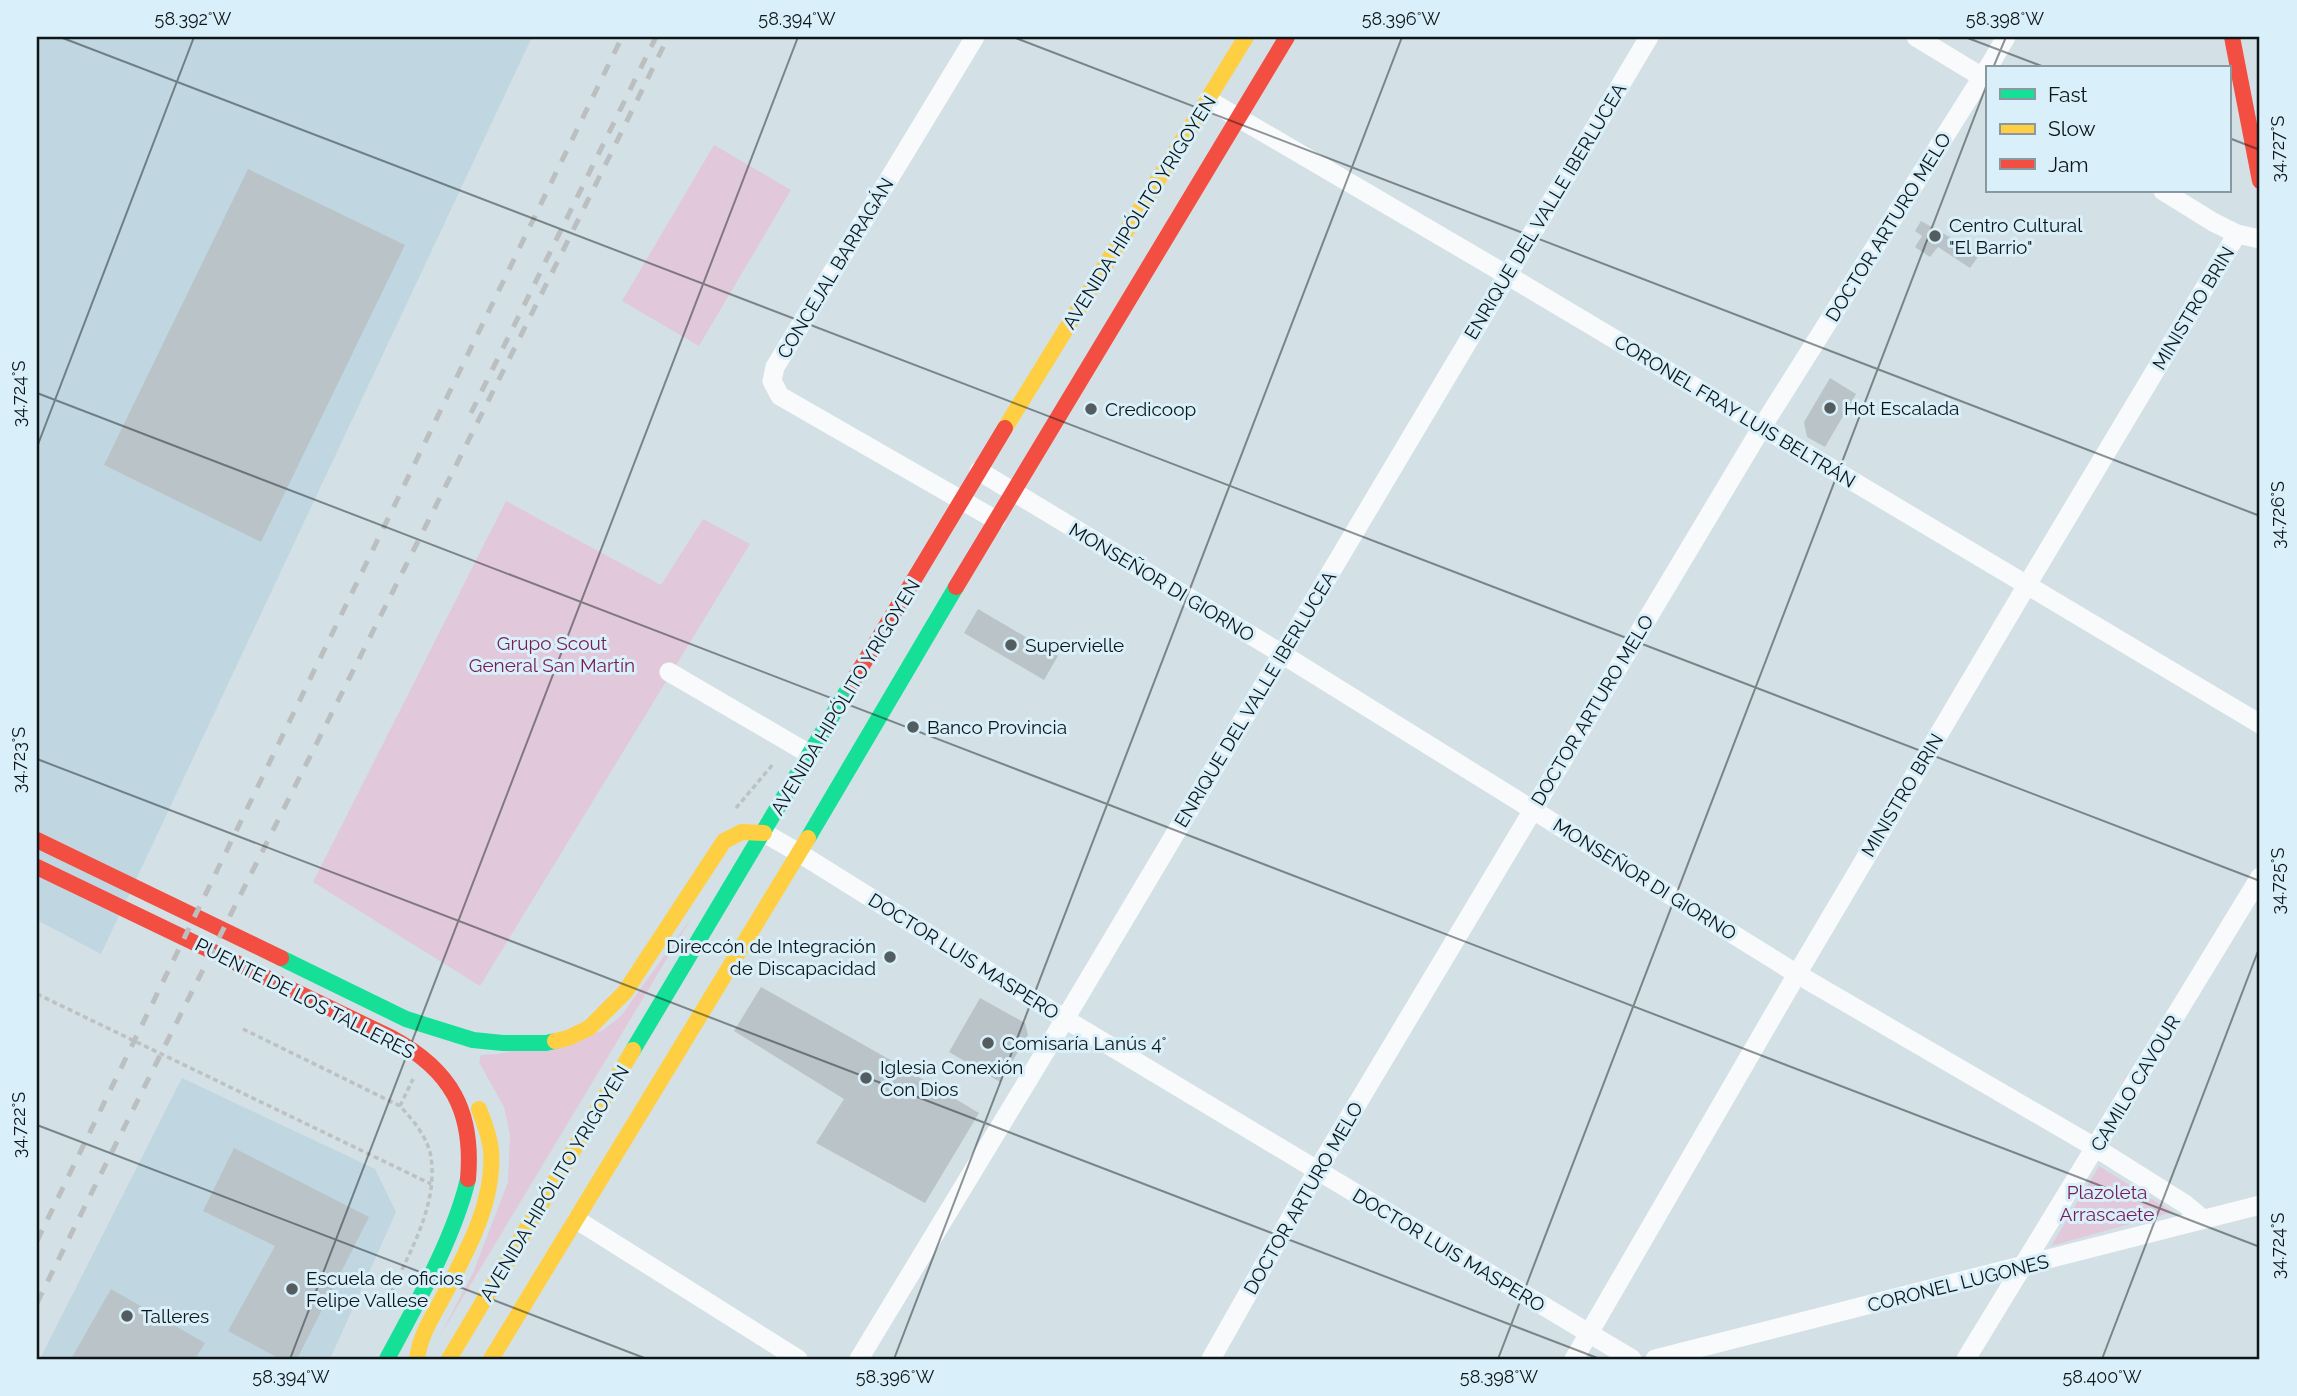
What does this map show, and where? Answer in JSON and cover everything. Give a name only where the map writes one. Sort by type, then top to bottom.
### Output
[{"type":"main road","name":"AVENIDA HIPÓLITO YRIGOYEN","points":[[449,1359],[979,471],[1246,37]]},
{"type":"main road","name":"AVENIDA HIPÓLITO YRIGOYEN","points":[[491,1359],[799,853],[1287,37]]},
{"type":"main road","points":[[2232,37],[2260,181]]},
{"type":"main road","name":"PUENTE DE LOS TALLERES","points":[[37,840],[406,1019],[473,1040],[546,1043],[568,1038],[589,1028],[625,992],[724,841],[745,830],[764,833]]},
{"type":"main road","name":"PUENTE DE LOS TALLERES","points":[[37,867],[392,1038],[420,1054],[437,1071],[456,1098],[469,1132],[471,1166],[464,1198],[387,1359]]},
{"type":"main road","name":"PUENTE DE LOS TALLERES","points":[[406,1019],[438,1045]]},
{"type":"main road","points":[[417,1359],[419,1341],[471,1240],[491,1177],[491,1152],[484,1122],[472,1091]]},
{"type":"street","name":"CONCEJAL BARRAGÁN","points":[[975,37],[775,367],[772,382],[780,396],[996,520]]},
{"type":"street","name":"ENRIQUE DEL VALLE IBERLUCEA","points":[[859,1359],[1065,1019],[1649,37]]},
{"type":"street","points":[[1916,37],[1986,73]]},
{"type":"street","name":"DOCTOR ARTURO MELO","points":[[1990,66],[2006,37]]},
{"type":"street","name":"DOCTOR ARTURO MELO","points":[[1211,1359],[1317,1171],[1762,427],[1986,73]]},
{"type":"street","name":"CORONEL FRAY LUIS BELTRÁN","points":[[1208,100],[2260,724]]},
{"type":"street","points":[[2165,192],[2237,234],[2260,239]]},
{"type":"street","name":"MINISTRO BRIN","points":[[1574,1359],[2026,585],[2237,234]]},
{"type":"street","name":"MONSEÑOR DI GIORNO","points":[[979,471],[1282,654],[1797,974],[2096,1148],[2185,1204],[2203,1219]]},
{"type":"street","points":[[669,672],[811,755]]},
{"type":"street","name":"DOCTOR LUIS MASPERO","points":[[764,833],[1065,1019],[1632,1359]]},
{"type":"street","name":"CAMILO CAVOUR","points":[[1966,1359],[2260,877]]},
{"type":"street","name":"CORONEL LUGONES","points":[[1655,1359],[2260,1205]]},
{"type":"street","points":[[577,1220],[798,1359]]},
{"type":"path","points":[[734,810],[791,743]]},
{"type":"path","points":[[37,994],[431,1184]]},
{"type":"path","points":[[243,1029],[400,1106],[416,1123],[431,1156],[428,1208],[390,1296]]},
{"type":"path","points":[[400,1106],[414,1077]]},
{"type":"shaded area","points":[[37,37],[532,37],[101,954],[37,920]]},
{"type":"shaded area","points":[[182,1078],[375,1169],[396,1212],[330,1359],[40,1359]]},
{"type":"green space","points":[[714,145],[791,190],[699,346],[622,301]]},
{"type":"green space","name":"Grupo Scout General San Martín","points":[[506,501],[661,585],[703,519],[750,544],[480,986],[313,882]]},
{"type":"green space","points":[[692,917],[439,1337],[473,1273],[508,1182],[510,1134],[504,1107],[479,1062],[481,1055],[498,1054],[602,1031],[621,1016]]},
{"type":"green space","name":"Plazoleta Arrascaete","points":[[2099,1166],[2173,1212],[2051,1246]]},
{"type":"building","points":[[248,169],[405,245],[261,542],[104,465]]},
{"type":"building","name":"Centro Cultural \"El Barrio\"","points":[[1921,221],[1980,254],[1970,268],[1938,247],[1930,257],[1915,247],[1922,236],[1915,231]]},
{"type":"building","name":"Hot Escalada","points":[[1830,378],[1856,394],[1825,447],[1807,437],[1804,422]]},
{"type":"building","name":"Supervielle","points":[[978,609],[1058,656],[1044,680],[964,633]]},
{"type":"building","name":"Iglesia Conexión Con Dios","points":[[761,987],[979,1113],[925,1203],[816,1143],[844,1099],[734,1031]]},
{"type":"building","name":"Comisaría Lanús 4°","points":[[980,998],[1025,1023],[1028,1035],[1000,1082],[949,1052]]},
{"type":"building","name":"Escuela de oficios Felipe Vallese","points":[[234,1148],[369,1217],[297,1359],[280,1359],[228,1331],[275,1246],[203,1211]]},
{"type":"building","name":"Talleres","points":[[111,1289],[205,1343],[195,1359],[71,1359]]},
{"type":"railway","points":[[37,1241],[622,37]]},
{"type":"railway","points":[[471,413],[656,37]]},
{"type":"railway","points":[[37,1303],[668,37]]},
{"type":"traffic: fast","points":[[808,838],[956,587]]},
{"type":"traffic: fast","points":[[633,1050],[850,686]]},
{"type":"traffic: fast","points":[[281,958],[406,1019],[473,1040],[503,1043],[555,1041]]},
{"type":"traffic: fast","points":[[387,1359],[444,1248],[468,1179]]},
{"type":"traffic: slow","points":[[1005,428],[1246,37]]},
{"type":"traffic: slow","points":[[555,1041],[589,1028],[625,992],[724,841],[742,832],[764,833]]},
{"type":"traffic: slow","points":[[491,1359],[808,838]]},
{"type":"traffic: slow","points":[[449,1359],[633,1050]]},
{"type":"traffic: slow","points":[[417,1359],[426,1328],[477,1228],[488,1190],[490,1146],[479,1109]]},
{"type":"traffic: jam","points":[[956,587],[1287,37]]},
{"type":"traffic: jam","points":[[2232,37],[2260,181]]},
{"type":"traffic: jam","points":[[850,686],[1005,428]]},
{"type":"traffic: jam","points":[[37,840],[281,958]]},
{"type":"traffic: jam","points":[[37,867],[412,1050],[444,1079],[462,1113],[467,1133],[468,1179]]},
{"type":"place","name":"Centro Cultural \"El Barrio\"","points":[[1935,236]]},
{"type":"place","name":"Hot Escalada","points":[[1830,408]]},
{"type":"place","name":"Credicoop","points":[[1091,409]]},
{"type":"place","name":"Supervielle","points":[[1011,645]]},
{"type":"place","name":"Banco Provincia","points":[[913,727]]},
{"type":"place","name":"Direccón de Integración de Discapacidad","points":[[890,957]]},
{"type":"place","name":"Comisaría Lanús 4°","points":[[988,1043]]},
{"type":"place","name":"Iglesia Conexión Con Dios","points":[[866,1078]]},
{"type":"place","name":"Escuela de oficios Felipe Vallese","points":[[292,1289]]},
{"type":"place","name":"Talleres","points":[[127,1316]]}]
